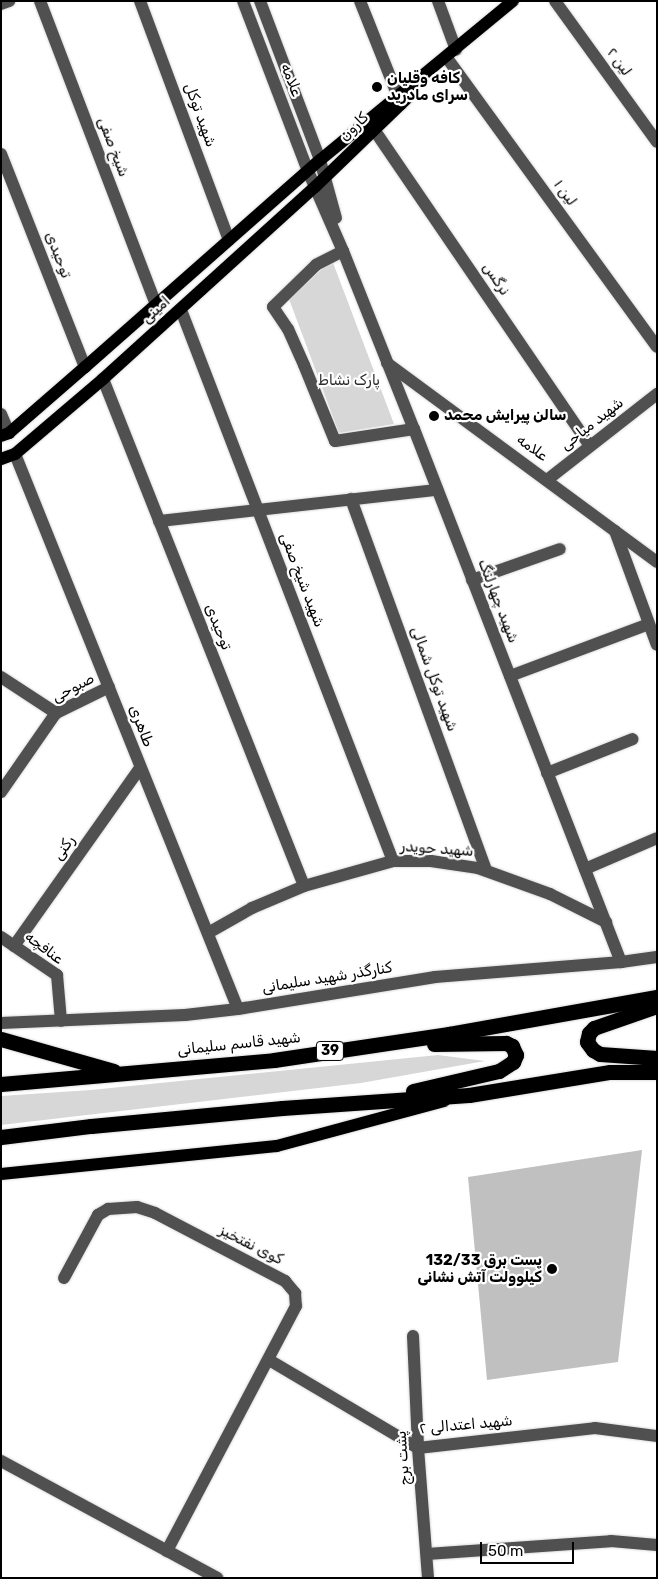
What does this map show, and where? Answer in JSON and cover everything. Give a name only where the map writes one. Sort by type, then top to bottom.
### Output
[{"type":"highway","name":"شهید قاسم سلیمانی","points":[[1,1084],[274,1060],[381,1044],[657,997]]},
{"type":"highway","points":[[657,1006],[594,1028],[589,1033],[587,1042],[593,1050],[600,1054],[657,1058]]},
{"type":"highway","points":[[1,1039],[122,1074]]},
{"type":"highway","points":[[365,1102],[499,1072],[513,1062],[516,1054],[512,1046],[493,1042],[381,1044]]},
{"type":"highway","points":[[1,1137],[101,1125],[469,1094],[610,1072],[657,1072]]},
{"type":"main road","name":"کارون","points":[[320,160],[399,101],[513,1]]},
{"type":"main road","name":"کارون","points":[[326,178],[375,131],[399,101]]},
{"type":"main road","name":"امینی","points":[[5,434],[85,367],[320,160]]},
{"type":"main road","name":"امینی","points":[[1,459],[15,454],[103,379],[326,178]]},
{"type":"main road","points":[[5,434],[15,454]]},
{"type":"main road","points":[[1,1174],[276,1146],[469,1094]]},
{"type":"street","points":[[1,4],[9,1]]},
{"type":"street","name":"شیخ صفی","points":[[40,1],[156,304]]},
{"type":"street","name":"شهید توکل","points":[[140,1],[229,240]]},
{"type":"street","name":"علامه","points":[[243,1],[308,171],[344,251]]},
{"type":"street","name":"علامه","points":[[260,1],[320,160],[344,251]]},
{"type":"street","points":[[360,1],[399,101]]},
{"type":"street","name":"لین ۱","points":[[438,1],[452,54],[657,348]]},
{"type":"street","name":"لین ۲","points":[[555,1],[657,142]]},
{"type":"street","name":"نرگس","points":[[375,131],[590,446]]},
{"type":"street","name":"توحیدی","points":[[1,154],[85,367]]},
{"type":"street","points":[[344,251],[316,265],[274,307],[296,347],[335,441],[414,429]]},
{"type":"street","name":"شهید چهارلنگ","points":[[344,251],[621,962]]},
{"type":"street","name":"شهید شیخ صفی","points":[[181,310],[393,861]]},
{"type":"street","name":"علامه","points":[[387,362],[657,562]]},
{"type":"street","name":"توحیدی","points":[[103,379],[304,886]]},
{"type":"street","name":"شهید میاحی","points":[[547,480],[657,394]]},
{"type":"street","points":[[1,414],[5,434]]},
{"type":"street","name":"طاهری","points":[[15,454],[238,1009]]},
{"type":"street","points":[[159,521],[437,490]]},
{"type":"street","name":"شهید توکل شمالی","points":[[351,500],[486,870]]},
{"type":"street","points":[[616,531],[657,645]]},
{"type":"street","points":[[472,580],[560,549]]},
{"type":"street","points":[[510,676],[649,624]]},
{"type":"street","points":[[1,677],[56,713]]},
{"type":"street","name":"صبوحی","points":[[1,792],[56,713],[109,687]]},
{"type":"street","points":[[547,773],[633,740]]},
{"type":"street","name":"رکنی","points":[[14,946],[140,768]]},
{"type":"street","points":[[585,869],[657,838]]},
{"type":"street","name":"شهید حویدر","points":[[208,933],[252,908],[304,886],[393,861],[431,861],[486,870],[550,894],[606,922]]},
{"type":"street","name":"عنافچه","points":[[1,937],[57,976],[61,1021]]},
{"type":"street","name":"کنارگذر شهید سلیمانی","points":[[1,1023],[185,1015],[238,1009],[435,977],[621,962],[657,957]]},
{"type":"street","name":"کوی نفتخیز","points":[[64,1278],[98,1216],[108,1209],[137,1206],[155,1213],[285,1281],[295,1293],[296,1306],[167,1551]]},
{"type":"street","name":"پشت برج","points":[[413,1336],[418,1448],[428,1578]]},
{"type":"street","name":"شهید اعتدالی ۲","points":[[269,1360],[418,1448],[595,1428],[657,1436]]},
{"type":"street","points":[[1,1461],[217,1578]]},
{"type":"street","points":[[427,1554],[611,1541],[657,1545]]},
{"type":"green space","name":"پارک نشاط","points":[[332,260],[394,424],[339,433],[289,299]]},
{"type":"green space","points":[[438,1055],[485,1061],[361,1083],[1,1125],[1,1096],[91,1090]]},
{"type":"building","name":"پست برق 132/33 کیلوولت آتش نشانی","points":[[642,1150],[618,1362],[487,1380],[468,1177]]},
{"type":"place","name":"کافه وقلیان سرای مادرید","points":[[377,87]]},
{"type":"place","name":"سالن پیرایش محمد","points":[[434,416]]},
{"type":"place","name":"پست برق 132/33 کیلوولت آتش نشانی","points":[[552,1269]]}]
